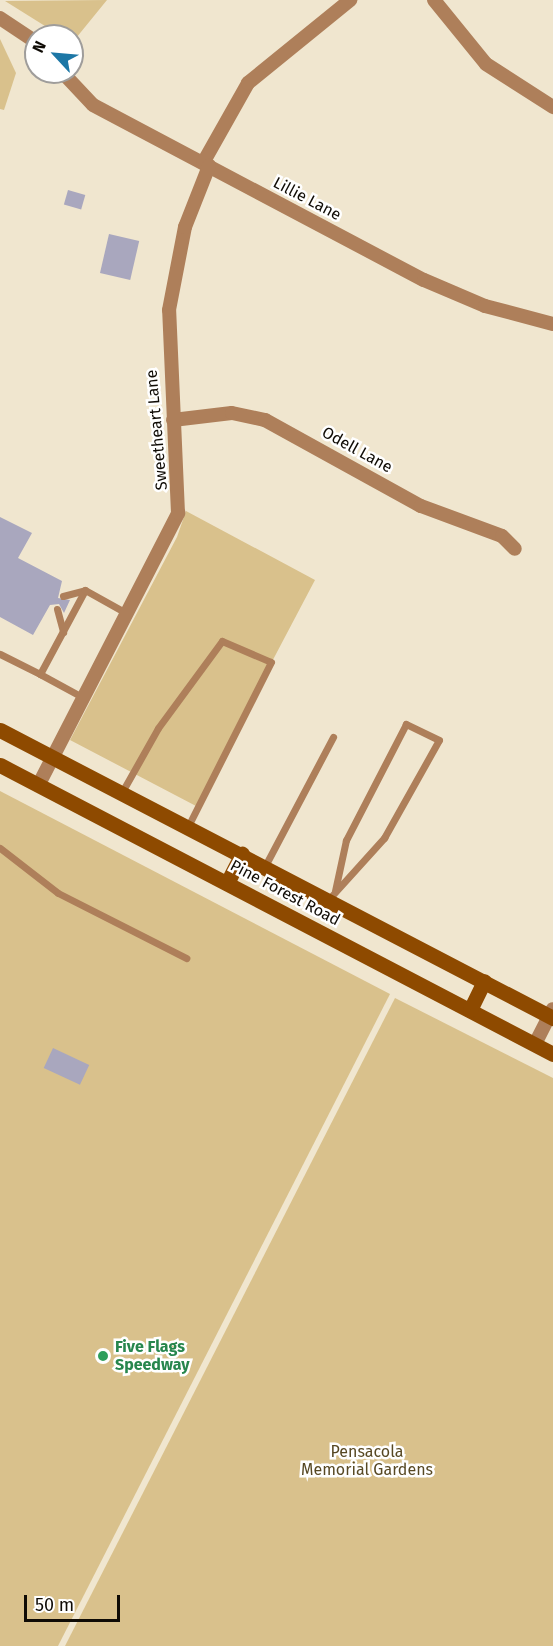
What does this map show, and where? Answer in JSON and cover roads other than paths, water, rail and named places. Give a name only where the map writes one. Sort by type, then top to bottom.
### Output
[{"type":"main road","name":"Pine Forest Road","points":[[0,730],[265,866],[332,895],[484,981],[552,1014]]},
{"type":"main road","name":"Pine Forest Road","points":[[0,765],[553,1054]]},
{"type":"main road","points":[[227,883],[242,854]]},
{"type":"main road","points":[[470,1010],[484,981]]},
{"type":"street","name":"Sweetheart Lane","points":[[39,784],[178,513],[180,465],[173,420],[167,351],[172,290],[185,227],[227,111],[248,83],[350,0]]},
{"type":"street","points":[[434,0],[499,76],[553,107]]},
{"type":"street","points":[[0,18],[24,34]]},
{"type":"street","name":"Lillie Lane","points":[[73,84],[93,105],[424,280],[485,306],[553,324]]},
{"type":"street","name":"Odell Lane","points":[[173,420],[232,413],[265,420],[422,506],[502,536],[515,549]]},
{"type":"street","points":[[535,1044],[552,1014]]},
{"type":"lane","points":[[63,596],[86,590],[128,614]]},
{"type":"lane","points":[[40,674],[86,590]]},
{"type":"lane","points":[[57,609],[63,632]]},
{"type":"lane","points":[[122,792],[158,728],[222,641],[272,662],[188,826]]},
{"type":"lane","points":[[0,654],[40,674],[81,703]]},
{"type":"lane","points":[[406,724],[439,740],[384,838],[332,895],[346,840],[406,724]]},
{"type":"lane","points":[[265,866],[333,737]]},
{"type":"lane","points":[[0,848],[58,893],[186,958]]},
{"type":"place","name":"Five Flags Speedway","points":[[103,1356]]},
{"type":"park label","name":"Pensacola Memorial Gardens","points":[[367,1461]]}]
